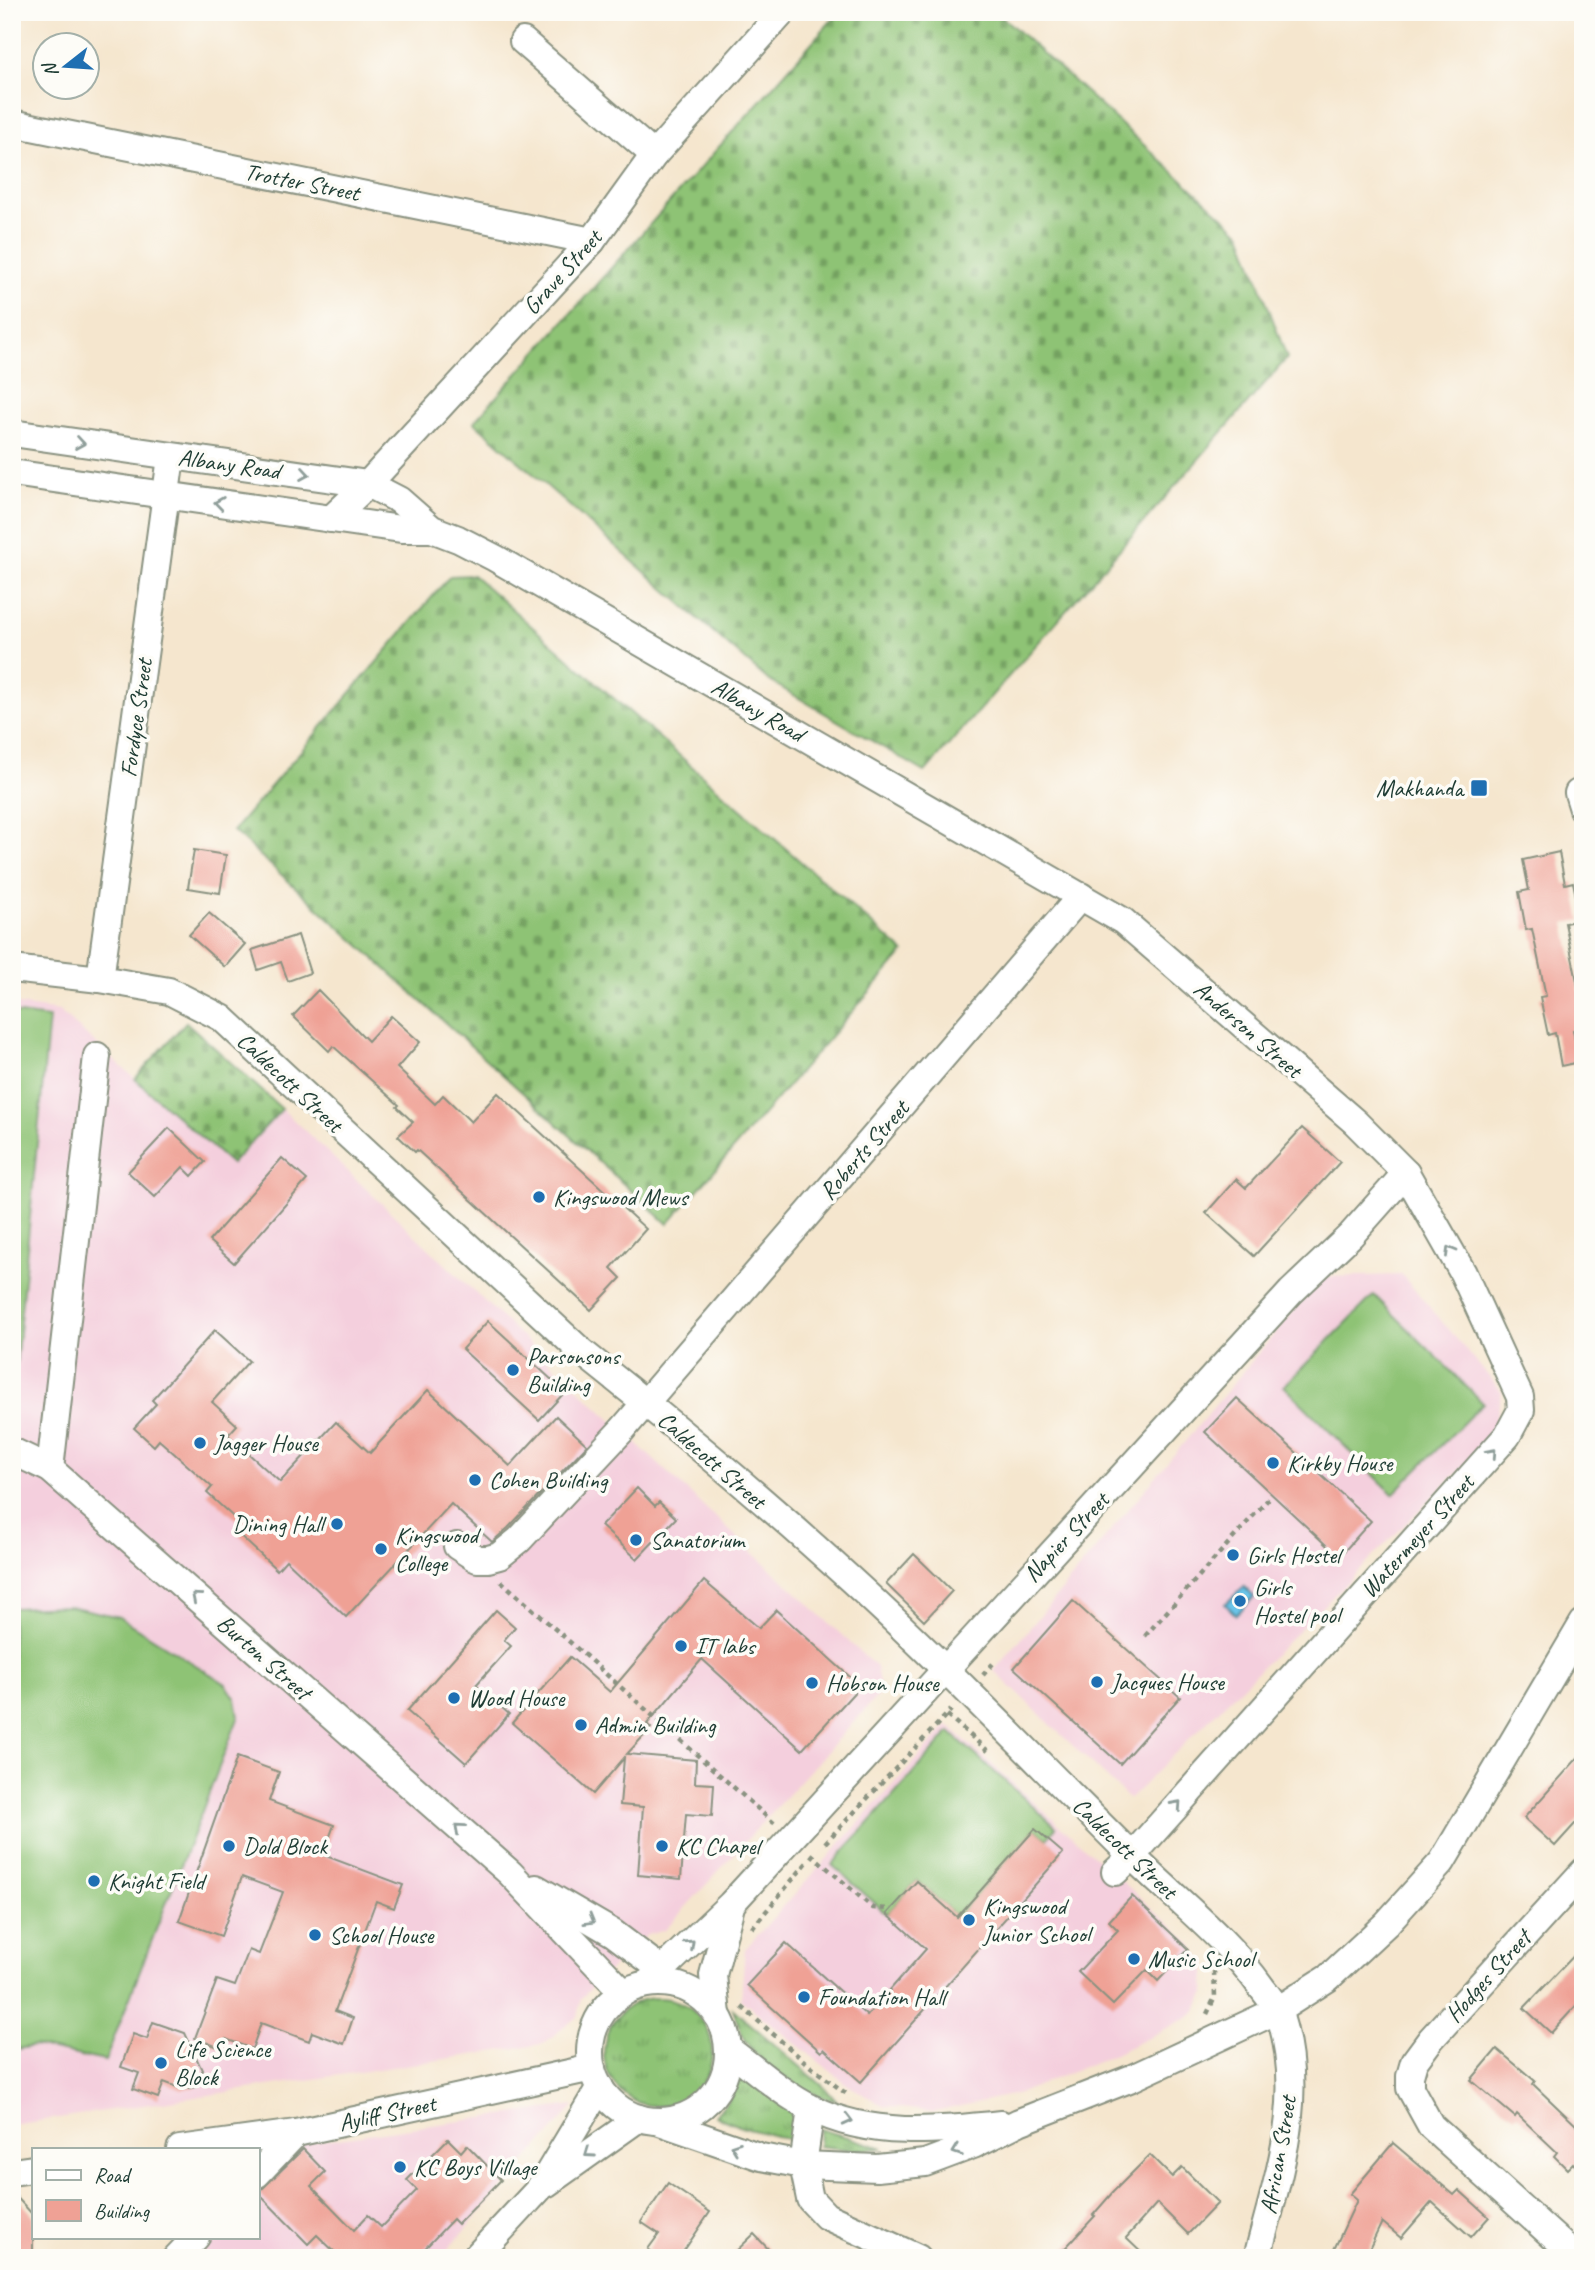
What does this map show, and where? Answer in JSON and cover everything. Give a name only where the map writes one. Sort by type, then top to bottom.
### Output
[{"type":"street","name":"Grave Street","points":[[331,519],[368,484],[592,241],[654,155],[781,14]]},
{"type":"street","points":[[523,41],[654,155]]},
{"type":"street","name":"Trotter Street","points":[[12,123],[592,241]]},
{"type":"street","name":"Albany Road","points":[[12,432],[368,484],[399,500],[432,529]]},
{"type":"street","name":"Fordyce Street","points":[[100,979],[171,457]]},
{"type":"street","name":"Albany Road","points":[[12,473],[401,529],[432,529],[458,538],[1081,896]]},
{"type":"street","name":"Anderson Street","points":[[1081,896],[1123,920],[1355,1122],[1406,1173]]},
{"type":"street","name":"Roberts Street","points":[[467,1553],[499,1556],[519,1540],[646,1403],[1081,896]]},
{"type":"street","name":"Caldecott Street","points":[[12,969],[100,979],[169,991],[222,1018],[582,1352],[646,1403],[838,1567],[945,1669],[1123,1864],[1245,1964],[1278,2010]]},
{"type":"street","points":[[50,1469],[97,1056]]},
{"type":"street","name":"Napier Street","points":[[644,1981],[731,1905],[1291,1292],[1351,1236],[1406,1173]]},
{"type":"street","name":"Watermeyer Street","points":[[1123,1864],[1507,1436],[1521,1410],[1520,1396],[1463,1273],[1406,1173]]},
{"type":"street","name":"Burton Street","points":[[12,1451],[50,1469],[510,1873],[644,1981]]},
{"type":"street","points":[[475,2258],[539,2189],[648,2119],[680,2118],[699,2108],[716,2091],[725,2073],[728,2049],[727,2009],[674,1984],[644,1981],[606,2006],[594,2026],[590,2045],[596,2078],[616,2106],[648,2119],[761,2157],[803,2165],[877,2168],[925,2163],[974,2145],[1019,2122],[1132,2078],[1278,2010],[1328,1978],[1386,1924],[1442,1862],[1583,1623]]},
{"type":"street","name":"Hodges Street","points":[[1577,2258],[1431,2126],[1410,2088],[1410,2076],[1414,2062],[1431,2039],[1583,1872]]},
{"type":"street","name":"Burton Street","points":[[510,1873],[613,1933],[644,1981]]},
{"type":"street","name":"Napier Street","points":[[727,2009],[713,1975],[731,1905]]},
{"type":"street","name":"African Street","points":[[1257,2258],[1280,2168],[1292,2102],[1291,2062],[1278,2010]]},
{"type":"street","points":[[728,2049],[811,2109],[845,2120],[887,2129],[937,2132],[1019,2122]]},
{"type":"street","points":[[539,2189],[596,2078]]},
{"type":"street","name":"Ayliff Street","points":[[187,2148],[296,2133],[596,2078]]},
{"type":"street","points":[[811,2109],[803,2165],[810,2199],[826,2216],[885,2251],[918,2258]]},
{"type":"street","points":[[259,2172],[296,2133]]},
{"type":"street","points":[[12,2172],[32,2169]]},
{"type":"street","points":[[176,2258],[195,2238]]},
{"type":"path","points":[[1144,1636],[1272,1495]]},
{"type":"path","points":[[467,1553],[873,1908],[891,1909]]},
{"type":"path","points":[[822,1845],[947,1715],[998,1759]]},
{"type":"path","points":[[750,1931],[813,1855]]},
{"type":"path","points":[[1201,2021],[1210,2011],[1215,1997],[1214,1966]]},
{"type":"path","points":[[727,2009],[853,2098]]},
{"type":"shaded area","name":"Kingswood College","points":[[12,1004],[59,1011],[231,1164],[282,1109],[876,1667],[881,1692],[665,1930],[647,1935],[581,1998],[577,2017],[543,2044],[12,2125]]},
{"type":"shaded area","name":"Girls Hostel","points":[[1402,1275],[1502,1392],[1491,1439],[1129,1799],[994,1671],[1322,1277]]},
{"type":"shaded area","name":"Kingswood Junior School","points":[[948,1725],[1191,1943],[1206,1965],[1205,1994],[1194,2014],[1124,2050],[1020,2093],[934,2112],[884,2106],[848,2085],[741,2000],[745,1949]]},
{"type":"shaded area","name":"KC Boys Village","points":[[575,2105],[440,2258],[192,2258],[211,2238],[259,2238],[259,2188],[303,2143]]},
{"type":"green space","points":[[839,12],[997,12],[1241,233],[1287,358],[925,772],[768,680],[474,422]]},
{"type":"green space","points":[[473,575],[904,952],[668,1224],[233,831],[450,576]]},
{"type":"green space","points":[[12,1013],[49,1018],[16,1364],[12,1365]]},
{"type":"green space","points":[[186,1022],[282,1109],[231,1164],[135,1079]]},
{"type":"green space","points":[[1374,1295],[1483,1403],[1393,1494],[1284,1386]]},
{"type":"green space","name":"Knight Field","points":[[69,1606],[119,1617],[226,1684],[236,1699],[239,1716],[105,2061],[34,2046],[12,2050],[12,1608]]},
{"type":"green space","points":[[950,1732],[1056,1827],[1047,1839],[1035,1829],[957,1917],[917,1881],[887,1914],[832,1865]]},
{"type":"green space","points":[[658,1998],[679,2002],[696,2014],[708,2031],[712,2052],[708,2073],[696,2090],[679,2102],[658,2106],[637,2102],[620,2090],[608,2073],[604,2052],[608,2031],[620,2014],[637,2002]]},
{"type":"green space","points":[[733,2009],[824,2087],[836,2101],[803,2088],[759,2057],[745,2040]]},
{"type":"green space","points":[[744,2072],[798,2119],[798,2142],[741,2127],[715,2116],[732,2095]]},
{"type":"green space","points":[[820,2129],[883,2148],[852,2150],[819,2146]]},
{"type":"water","name":"Girls Hostel pool","points":[[1244,1587],[1254,1597],[1236,1615],[1225,1604]]},
{"type":"building","points":[[194,850],[226,855],[220,893],[188,888]]},
{"type":"building","points":[[1559,852],[1565,884],[1573,882],[1581,920],[1565,923],[1579,991],[1583,990],[1583,1028],[1573,1030],[1579,1062],[1561,1066],[1555,1033],[1548,1035],[1540,997],[1546,996],[1532,929],[1526,930],[1519,892],[1529,890],[1523,860]]},
{"type":"building","points":[[209,913],[245,944],[225,967],[189,935]]},
{"type":"building","points":[[298,935],[310,973],[288,981],[281,962],[258,970],[252,950]]},
{"type":"building","name":"Kingswood Mews","points":[[318,990],[368,1041],[391,1016],[420,1042],[397,1068],[435,1104],[443,1095],[471,1122],[498,1093],[646,1229],[611,1268],[621,1278],[591,1310],[417,1150],[415,1152],[398,1136],[413,1122],[397,1107],[399,1105],[333,1046],[329,1051],[293,1016]]},
{"type":"building","points":[[169,1128],[205,1162],[192,1176],[183,1167],[155,1197],[128,1172]]},
{"type":"building","points":[[1302,1128],[1340,1162],[1254,1256],[1206,1213],[1236,1179],[1246,1188]]},
{"type":"building","points":[[282,1158],[307,1180],[234,1263],[209,1241]]},
{"type":"building","name":"Parsonsons Building","points":[[488,1321],[565,1392],[539,1420],[462,1349]]},
{"type":"building","points":[[215,1330],[249,1361],[212,1402],[237,1425],[228,1435],[280,1482],[336,1422],[370,1453],[428,1390],[510,1466],[556,1416],[587,1445],[492,1542],[451,1504],[346,1617],[286,1560],[277,1570],[235,1531],[241,1524],[207,1493],[212,1487],[159,1440],[154,1446],[134,1428],[156,1404],[152,1400]]},
{"type":"building","name":"Kirkby House","points":[[1237,1398],[1371,1521],[1339,1557],[1205,1432]]},
{"type":"building","name":"Sanatorium","points":[[637,1488],[655,1506],[659,1502],[676,1518],[637,1559],[601,1526]]},
{"type":"building","points":[[914,1554],[952,1591],[924,1621],[886,1584]]},
{"type":"building","points":[[704,1581],[759,1628],[776,1610],[860,1686],[802,1750],[702,1659],[647,1724],[651,1728],[627,1754],[696,1760],[695,1783],[714,1784],[712,1816],[686,1814],[681,1879],[638,1875],[643,1807],[620,1805],[624,1758],[593,1794],[512,1723],[570,1657],[610,1692]]},
{"type":"building","name":"Jacques House","points":[[1073,1601],[1180,1697],[1120,1764],[1014,1668]]},
{"type":"building","name":"Wood House","points":[[496,1610],[515,1627],[504,1640],[511,1646],[476,1685],[509,1714],[466,1763],[407,1711]]},
{"type":"building","points":[[1583,1752],[1583,1815],[1555,1846],[1524,1818]]},
{"type":"building","points":[[237,1757],[279,1772],[269,1801],[334,1825],[323,1855],[403,1885],[394,1908],[376,1901],[335,2011],[353,2018],[344,2044],[312,2032],[309,2041],[261,2023],[252,2049],[226,2039],[223,2049],[195,2038],[217,1980],[235,1986],[249,1950],[259,1954],[283,1892],[242,1877],[221,1936],[179,1921]]},
{"type":"building","points":[[1035,1829],[1063,1853],[861,2082],[824,2049],[821,2052],[747,1985],[786,1943],[867,2016],[926,1949],[887,1914],[917,1881],[957,1917]]},
{"type":"building","name":"Music School","points":[[1132,1896],[1188,1949],[1158,1981],[1147,1970],[1113,2005],[1078,1972],[1118,1930],[1109,1921]]},
{"type":"building","points":[[1583,1946],[1583,1998],[1551,2033],[1524,2008]]},
{"type":"building","name":"Life Science Block","points":[[153,2022],[185,2033],[202,2070],[196,2087],[182,2089],[164,2082],[158,2098],[133,2089],[139,2073],[121,2067],[133,2034],[147,2039]]},
{"type":"building","points":[[1497,2049],[1535,2081],[1533,2084],[1580,2129],[1583,2127],[1583,2174],[1573,2163],[1567,2169],[1554,2156],[1557,2152],[1517,2114],[1515,2117],[1471,2080]]},
{"type":"building","points":[[448,2139],[461,2152],[467,2145],[501,2180],[458,2224],[453,2219],[416,2258],[341,2258],[317,2235],[308,2244],[259,2194],[303,2149],[325,2172],[311,2186],[354,2230],[368,2215],[381,2227],[417,2190],[407,2180]]},
{"type":"building","points":[[1393,2143],[1454,2195],[1459,2190],[1489,2217],[1471,2237],[1432,2202],[1401,2238],[1382,2222],[1365,2258],[1330,2258],[1357,2200],[1350,2194]]},
{"type":"building","points":[[1150,2155],[1172,2177],[1182,2167],[1218,2203],[1188,2234],[1157,2203],[1126,2238],[1147,2258],[1056,2258],[1113,2192]]},
{"type":"building","points":[[668,2183],[710,2212],[679,2258],[660,2258],[648,2249],[659,2234],[641,2222]]},
{"type":"building","points":[[12,2192],[32,2214],[33,2250],[25,2258],[12,2258]]},
{"type":"building","points":[[754,2234],[777,2258],[729,2258]]},
{"type":"place","name":"Makhanda","points":[[1479,788]]},
{"type":"place","name":"Kingswood Mews","points":[[539,1197]]},
{"type":"place","name":"Parsonsons Building","points":[[513,1370]]},
{"type":"place","name":"Jagger House","points":[[200,1443]]},
{"type":"place","name":"Kirkby House","points":[[1273,1463]]},
{"type":"place","name":"Cohen Building","points":[[475,1480]]},
{"type":"place","name":"Dining Hall","points":[[337,1524]]},
{"type":"place","name":"Sanatorium","points":[[636,1540]]},
{"type":"place","name":"Kingswood College","points":[[381,1549]]},
{"type":"place","name":"Girls Hostel","points":[[1233,1555]]},
{"type":"place","name":"Girls Hostel pool","points":[[1240,1601]]},
{"type":"place","name":"IT labs","points":[[681,1646]]},
{"type":"place","name":"Jacques House","points":[[1097,1682]]},
{"type":"place","name":"Hobson House","points":[[812,1683]]},
{"type":"place","name":"Wood House","points":[[454,1698]]},
{"type":"place","name":"Admin Building","points":[[581,1725]]},
{"type":"place","name":"Dold Block","points":[[229,1846]]},
{"type":"place","name":"KC Chapel","points":[[662,1846]]},
{"type":"place","name":"Knight Field","points":[[94,1881]]},
{"type":"place","name":"Kingswood Junior School","points":[[969,1920]]},
{"type":"place","name":"School House","points":[[315,1935]]},
{"type":"place","name":"Music School","points":[[1134,1959]]},
{"type":"place","name":"Foundation Hall","points":[[804,1997]]},
{"type":"place","name":"Life Science Block","points":[[161,2063]]},
{"type":"place","name":"KC Boys Village","points":[[400,2167]]}]
